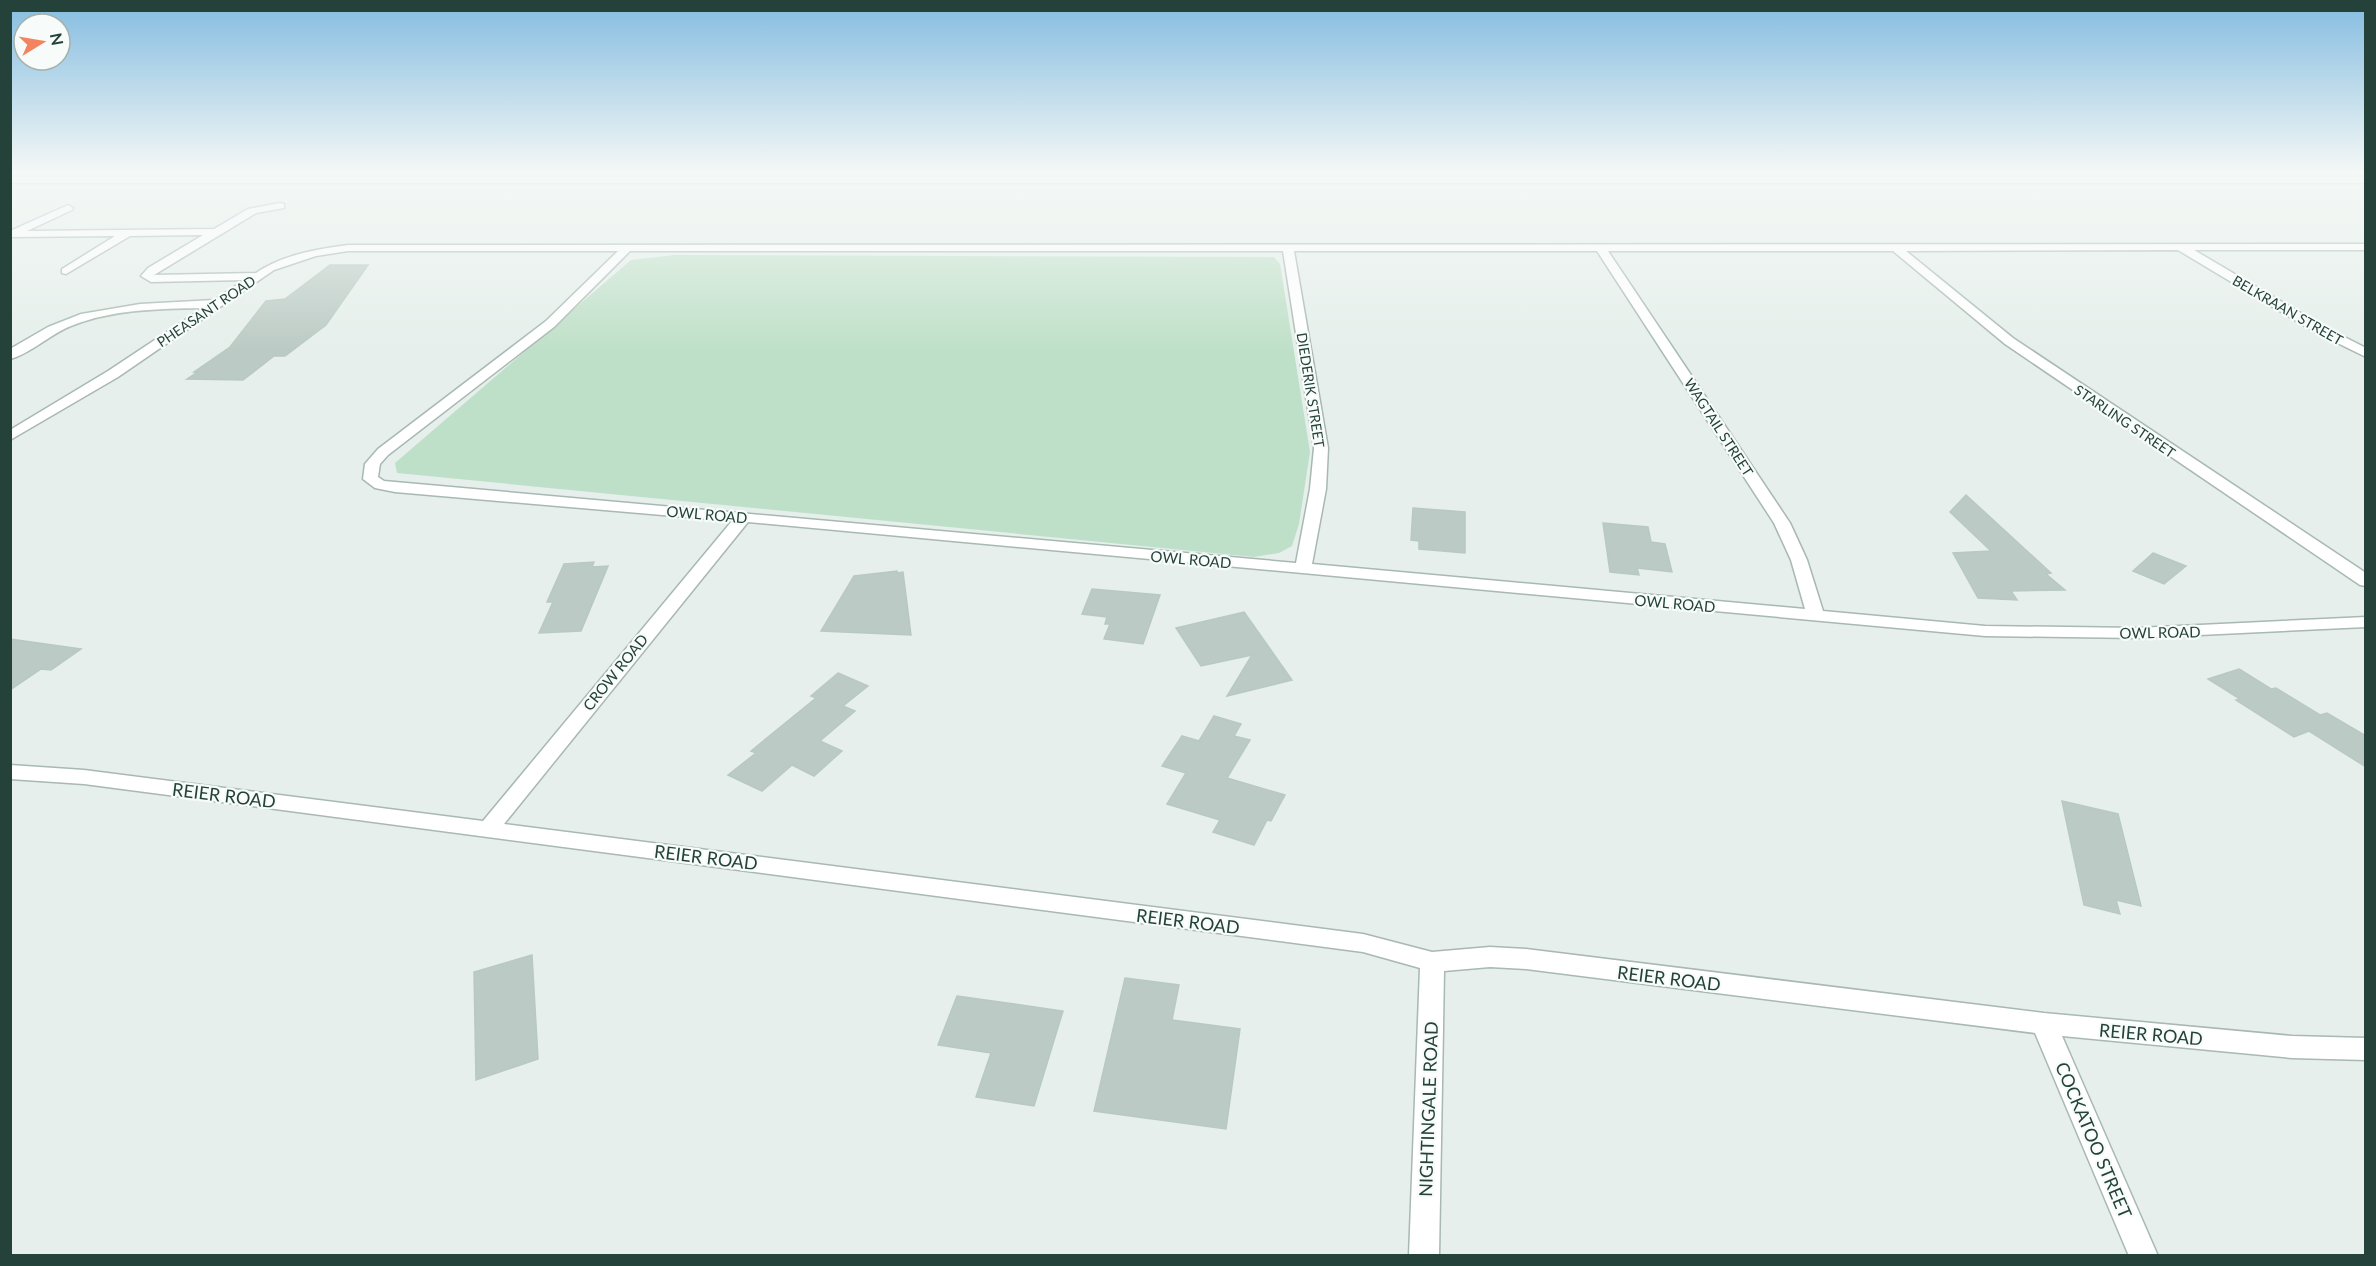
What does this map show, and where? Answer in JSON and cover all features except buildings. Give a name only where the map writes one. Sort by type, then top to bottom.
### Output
[{"type":"street","points":[[12,235],[209,232]]},
{"type":"street","points":[[216,232],[152,270],[147,276],[171,284],[253,280]]},
{"type":"street","points":[[66,271],[128,233]]},
{"type":"street","name":"OWL ROAD","points":[[628,247],[550,324],[383,452],[372,462],[369,471],[371,479],[380,485],[394,487],[1985,631],[2137,633],[2366,622]]},
{"type":"street","name":"DIEDERIK STREET","points":[[1288,247],[1321,448],[1318,489],[1303,569]]},
{"type":"street","name":"STARLING STREET","points":[[1895,247],[2008,341],[2366,581]]},
{"type":"street","name":"BELKRAAN STREET","points":[[2181,247],[2317,328],[2366,353]]},
{"type":"street","name":"PHEASANT ROAD","points":[[10,436],[113,374],[270,268],[297,257],[348,248],[2366,247]]},
{"type":"street","name":"WAGTAIL STREET","points":[[1601,248],[1782,523],[1799,560],[1816,616]]},
{"type":"street","points":[[10,355],[68,322],[107,312],[150,306],[216,304]]},
{"type":"street","points":[[107,312],[124,315],[201,314]]},
{"type":"street","name":"CROW ROAD","points":[[488,829],[744,517]]},
{"type":"street","name":"REIER ROAD","points":[[10,772],[84,777],[1363,944],[1432,962],[1490,957],[1526,959],[2044,1024],[2292,1047],[2366,1049]]},
{"type":"street","name":"NIGHTINGALE ROAD","points":[[1424,1256],[1432,962]]},
{"type":"street","name":"COCKATOO STREET","points":[[2044,1024],[2144,1256]]},
{"type":"green space","points":[[674,255],[1274,257],[1280,264],[1310,452],[1299,524],[1292,546],[1279,553],[1254,557],[397,473],[395,463],[631,260]]}]
